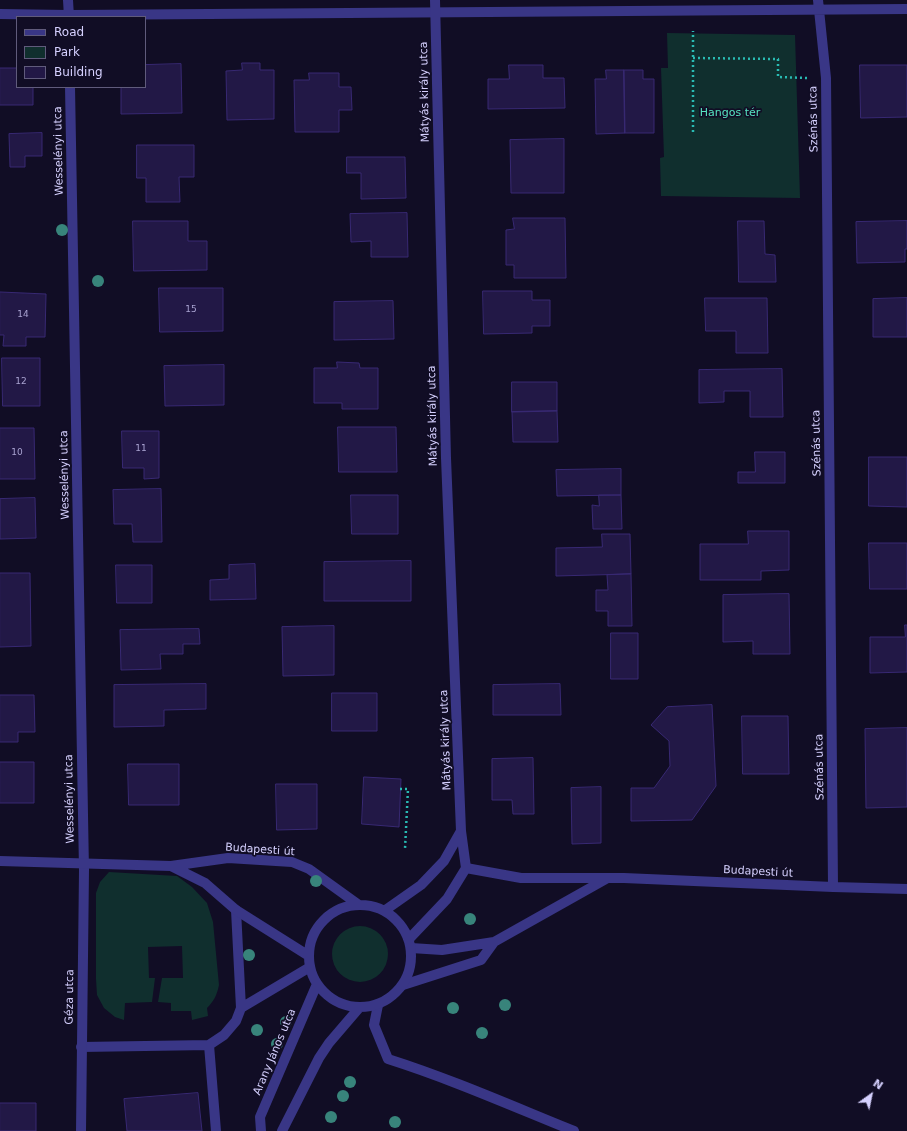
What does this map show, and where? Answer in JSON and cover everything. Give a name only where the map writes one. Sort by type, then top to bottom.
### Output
[{"type":"street","points":[[68,0],[69,16]]},
{"type":"street","name":"Mátyás király utca","points":[[436,0],[446,458],[461,831],[466,868]]},
{"type":"street","points":[[0,14],[69,16],[693,10],[818,5],[907,8]]},
{"type":"street","name":"Szénás utca","points":[[818,5],[826,78],[833,887]]},
{"type":"street","name":"Wesselényi utca","points":[[70,88],[83,863]]},
{"type":"street","points":[[384,910],[421,885],[444,861],[461,831]]},
{"type":"street","name":"Budapesti út","points":[[0,861],[171,866],[228,858],[292,862],[310,869],[359,905]]},
{"type":"street","name":"Géza utca","points":[[81,1131],[83,863]]},
{"type":"street","name":"Budapesti út","points":[[171,866],[205,883],[236,910],[308,956]]},
{"type":"street","points":[[410,943],[447,899],[466,868]]},
{"type":"street","name":"Budapesti út","points":[[466,868],[521,878],[607,878],[907,889]]},
{"type":"street","points":[[410,943],[442,950],[494,942],[607,878]]},
{"type":"street","points":[[359,905],[372,906],[384,910],[399,922],[410,943],[412,961],[409,974],[403,985],[392,997],[378,1005],[359,1008],[335,1002],[317,984],[310,967],[308,956],[312,939],[319,925],[330,914],[344,907],[359,905]]},
{"type":"street","points":[[81,1047],[209,1045],[224,1036],[236,1021],[241,1008],[236,910]]},
{"type":"street","points":[[403,985],[481,960],[494,942]]},
{"type":"street","points":[[241,1008],[310,967]]},
{"type":"street","name":"Arany János utca","points":[[261,1131],[260,1117],[317,984]]},
{"type":"street","points":[[378,1005],[374,1025],[388,1059],[474,1090],[574,1131]]},
{"type":"street","points":[[282,1131],[319,1058],[359,1008]]},
{"type":"street","points":[[209,1045],[216,1131]]},
{"type":"path","points":[[692,132],[693,10]]},
{"type":"path","points":[[693,58],[778,59],[778,77],[826,78]]},
{"type":"path","points":[[400,789],[408,789],[405,849]]},
{"type":"green space","name":"Hangos tér","points":[[667,33],[795,35],[800,198],[661,196],[660,158],[664,157],[661,68],[668,68]]},
{"type":"green space","points":[[109,872],[177,876],[192,887],[207,903],[213,922],[219,985],[215,998],[207,1008],[208,1016],[192,1020],[191,1011],[171,1011],[171,1003],[158,1002],[162,978],[183,978],[182,946],[148,947],[149,978],[155,978],[152,1002],[125,1003],[124,1020],[115,1017],[104,1008],[97,995],[96,893],[100,882]]},
{"type":"green space","points":[[354,926],[366,926],[376,930],[384,938],[388,948],[388,960],[384,970],[376,978],[366,982],[354,982],[344,978],[336,970],[332,960],[332,948],[336,938],[344,930]]},
{"type":"building","points":[[242,63],[260,63],[260,70],[274,70],[274,119],[227,120],[226,71],[242,70]]},
{"type":"building","points":[[181,64],[182,113],[121,114],[121,88],[146,88],[146,65]]},
{"type":"building","points":[[509,65],[543,65],[543,78],[564,78],[565,108],[488,109],[488,79],[509,79]]},
{"type":"building","points":[[860,65],[907,65],[907,117],[861,118]]},
{"type":"building","points":[[0,68],[16,68],[16,88],[33,88],[33,105],[0,105]]},
{"type":"building","points":[[606,70],[624,70],[625,133],[596,134],[595,79],[606,79]]},
{"type":"building","points":[[624,70],[643,70],[643,79],[654,79],[654,133],[625,133]]},
{"type":"building","points":[[309,73],[339,73],[339,87],[351,87],[352,110],[339,110],[339,132],[295,132],[294,80],[309,80]]},
{"type":"building","points":[[42,133],[42,156],[25,156],[25,167],[10,167],[9,134]]},
{"type":"building","points":[[564,139],[564,193],[511,193],[510,140]]},
{"type":"building","points":[[137,145],[194,145],[194,177],[179,177],[180,202],[146,202],[146,178],[137,178]]},
{"type":"building","points":[[347,157],[405,157],[406,198],[361,199],[361,173],[347,173]]},
{"type":"building","points":[[407,213],[408,257],[371,257],[371,241],[351,242],[350,214]]},
{"type":"building","points":[[513,218],[565,218],[566,278],[514,278],[514,265],[506,265],[506,230],[514,229]]},
{"type":"building","points":[[133,221],[188,221],[188,241],[207,241],[207,270],[134,271]]},
{"type":"building","points":[[738,221],[764,221],[765,254],[775,255],[776,282],[739,282]]},
{"type":"building","points":[[907,221],[907,249],[905,249],[905,262],[857,263],[856,222]]},
{"type":"building","points":[[159,288],[223,288],[223,331],[160,332]]},
{"type":"building","points":[[483,291],[532,291],[532,300],[550,300],[550,326],[532,326],[532,333],[484,334]]},
{"type":"building","points":[[0,292],[46,294],[45,337],[26,337],[26,346],[3,346],[4,335],[0,335]]},
{"type":"building","points":[[705,298],[767,298],[768,353],[736,353],[736,331],[706,331]]},
{"type":"building","points":[[907,298],[907,337],[873,337],[873,299]]},
{"type":"building","points":[[393,301],[394,339],[334,340],[334,302]]},
{"type":"building","points":[[2,358],[40,358],[40,406],[3,406]]},
{"type":"building","points":[[337,362],[359,363],[360,368],[378,368],[378,409],[342,409],[342,403],[314,403],[314,368],[337,368]]},
{"type":"building","points":[[224,365],[224,405],[165,406],[164,366]]},
{"type":"building","points":[[782,369],[783,417],[750,417],[750,391],[724,391],[724,402],[699,403],[699,370]]},
{"type":"building","points":[[512,382],[557,382],[557,411],[512,412]]},
{"type":"building","points":[[557,411],[558,442],[513,442],[512,412]]},
{"type":"building","points":[[338,427],[396,427],[397,472],[339,472]]},
{"type":"building","points":[[0,428],[34,428],[35,479],[0,479]]},
{"type":"building","points":[[122,431],[159,431],[159,478],[144,479],[144,468],[123,468]]},
{"type":"building","points":[[755,452],[785,452],[785,483],[738,483],[738,472],[755,472]]},
{"type":"building","points":[[869,457],[907,457],[907,507],[869,506]]},
{"type":"building","points":[[621,469],[621,495],[557,496],[556,470]]},
{"type":"building","points":[[161,489],[162,542],[133,542],[132,524],[114,524],[113,490]]},
{"type":"building","points":[[351,495],[398,495],[398,534],[352,534]]},
{"type":"building","points":[[599,495],[621,495],[622,529],[593,529],[592,505],[599,506]]},
{"type":"building","points":[[35,498],[36,538],[0,539],[0,499]]},
{"type":"building","points":[[748,531],[789,531],[789,570],[761,571],[761,580],[700,580],[700,544],[748,544]]},
{"type":"building","points":[[602,534],[630,534],[631,574],[556,576],[556,548],[602,547]]},
{"type":"building","points":[[869,543],[907,543],[907,589],[870,589]]},
{"type":"building","points":[[411,561],[411,601],[324,601],[324,562]]},
{"type":"building","points":[[255,564],[256,599],[210,600],[210,580],[229,579],[229,565]]},
{"type":"building","points":[[116,565],[152,565],[152,603],[117,603]]},
{"type":"building","points":[[0,573],[30,573],[31,646],[0,647]]},
{"type":"building","points":[[631,574],[632,626],[608,626],[608,611],[596,611],[596,590],[608,590],[607,575]]},
{"type":"building","points":[[789,594],[790,654],[753,654],[753,641],[723,642],[723,595]]},
{"type":"building","points":[[905,625],[907,625],[907,672],[870,673],[870,637],[905,637]]},
{"type":"building","points":[[334,626],[334,675],[283,676],[282,627]]},
{"type":"building","points":[[199,629],[200,644],[183,644],[183,654],[160,654],[161,669],[121,670],[120,630]]},
{"type":"building","points":[[611,633],[638,633],[638,679],[611,679]]},
{"type":"building","points":[[206,684],[206,709],[164,710],[164,726],[114,727],[114,685]]},
{"type":"building","points":[[560,684],[561,715],[493,715],[493,685]]},
{"type":"building","points":[[332,693],[377,693],[377,731],[332,731]]},
{"type":"building","points":[[0,695],[34,695],[35,732],[18,732],[18,742],[0,742]]},
{"type":"building","points":[[712,705],[716,786],[692,820],[631,821],[631,788],[654,788],[670,766],[669,741],[651,725],[667,707]]},
{"type":"building","points":[[742,716],[788,716],[789,774],[743,774]]},
{"type":"building","points":[[907,728],[907,807],[866,808],[865,729]]},
{"type":"building","points":[[533,758],[534,814],[513,814],[512,800],[492,800],[492,759]]},
{"type":"building","points":[[0,762],[34,762],[34,803],[0,803]]},
{"type":"building","points":[[128,764],[179,764],[179,805],[129,805]]},
{"type":"building","points":[[364,777],[401,779],[399,827],[362,824]]},
{"type":"building","points":[[276,784],[317,784],[317,829],[277,830]]},
{"type":"building","points":[[601,787],[601,843],[572,844],[571,788]]},
{"type":"building","points":[[198,1093],[202,1131],[127,1131],[124,1099]]},
{"type":"building","points":[[0,1103],[36,1103],[36,1131],[0,1131]]}]
